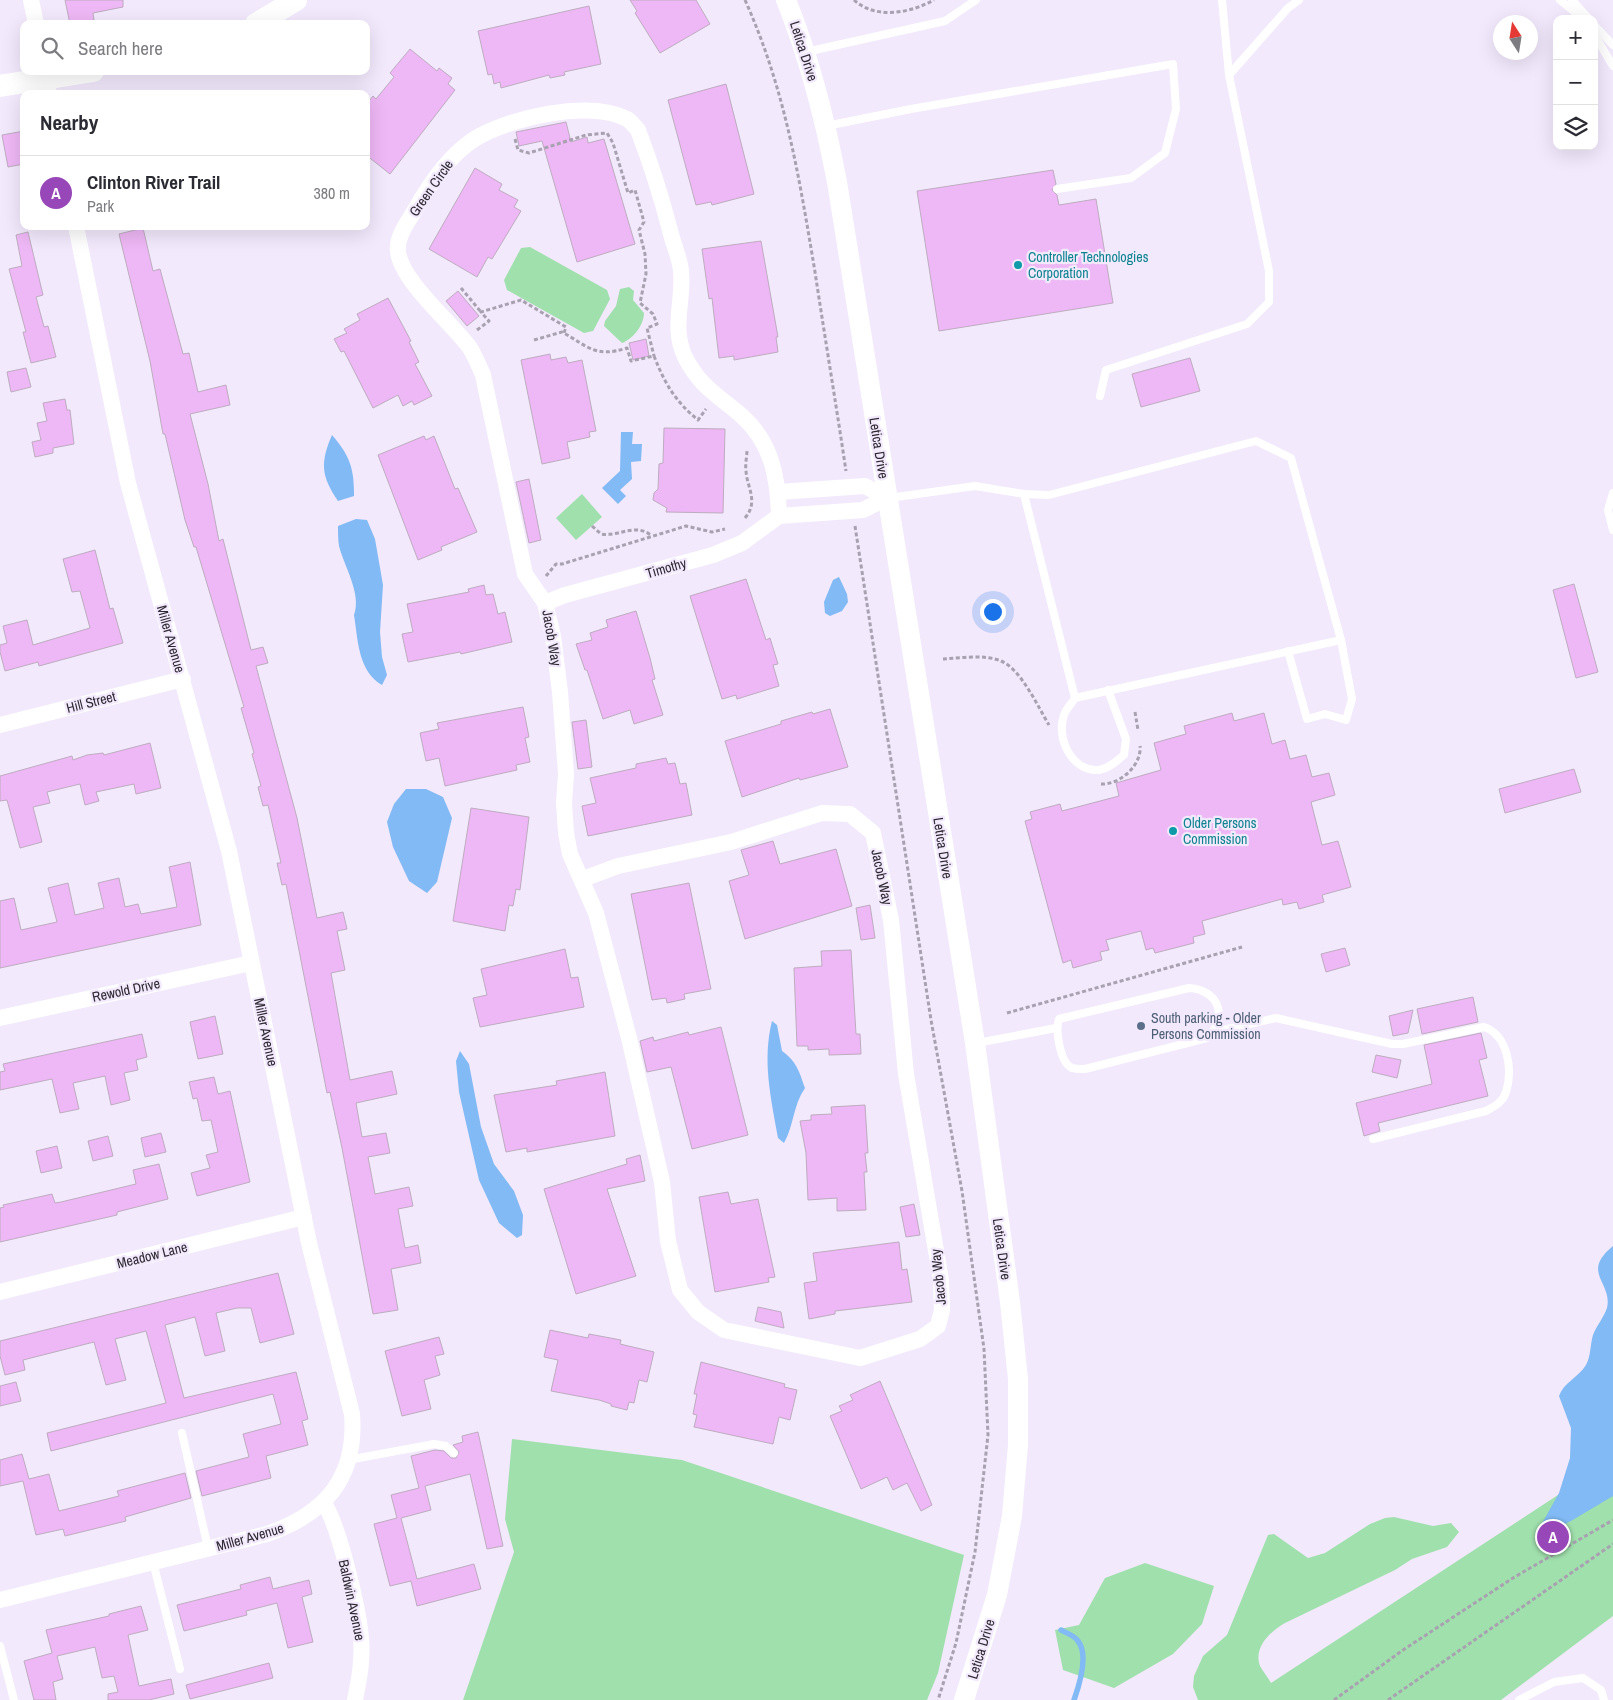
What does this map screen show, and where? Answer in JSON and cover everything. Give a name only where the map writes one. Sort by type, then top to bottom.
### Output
[{"type":"main road","points":[[263,20],[296,0]]},
{"type":"main road","points":[[0,86],[47,81],[75,75]]},
{"type":"street","points":[[32,0],[35,20]]},
{"type":"street","name":"Letica Drive","points":[[786,0],[806,52],[826,126],[837,182],[975,1043],[1013,1331],[1018,1379],[1018,1445],[1012,1516],[997,1596],[964,1700]]},
{"type":"street","name":"Green Circle","points":[[541,597],[525,574],[483,375],[471,349],[406,274],[398,251],[399,241],[419,203],[454,156],[473,140],[511,123],[547,114],[572,111],[594,112],[627,119],[638,130],[681,270],[677,321],[679,339],[684,355],[708,389],[742,416],[757,432],[774,464],[778,492]]},
{"type":"street","name":"Miller Avenue","points":[[0,1600],[289,1526],[310,1514],[324,1503],[343,1475],[353,1433],[352,1414],[304,1217],[229,851],[128,483],[77,230]]},
{"type":"street","points":[[865,486],[887,498],[863,510],[779,516],[778,492],[865,486]]},
{"type":"street","name":"Timothy","points":[[541,597],[565,595],[713,555],[742,543],[779,516]]},
{"type":"street","name":"Jacob Way","points":[[541,597],[553,636],[560,692],[566,774],[564,803],[566,833],[570,854],[583,879],[596,913],[629,1038],[662,1182],[668,1241],[680,1290],[698,1312],[724,1330],[860,1358],[920,1339],[938,1326],[942,1310],[941,1280],[906,1074],[891,920],[873,832],[850,814],[822,812],[731,842],[618,866],[583,879]]},
{"type":"street","name":"Hill Street","points":[[0,725],[183,679]]},
{"type":"street","name":"Rewold Drive","points":[[0,1018],[251,963]]},
{"type":"street","name":"Meadow Lane","points":[[0,1292],[304,1217]]},
{"type":"street","name":"Baldwin Avenue","points":[[324,1503],[334,1524],[362,1638],[362,1660],[356,1700]]},
{"type":"lane","points":[[806,52],[945,21],[976,0]]},
{"type":"lane","points":[[1100,396],[1106,370],[1247,324],[1270,302],[1269,271],[1229,75],[1222,0]]},
{"type":"lane","points":[[1229,75],[1288,8],[1299,0]]},
{"type":"lane","points":[[1560,0],[1578,15]]},
{"type":"lane","points":[[1572,0],[1585,15]]},
{"type":"lane","points":[[1598,29],[1613,45]]},
{"type":"lane","points":[[1598,41],[1613,66]]},
{"type":"lane","points":[[826,126],[921,107],[1173,64],[1176,108],[1165,153],[1131,178],[1057,190]]},
{"type":"lane","points":[[887,498],[974,486],[1049,496],[1256,440],[1291,458],[1341,640],[1352,699],[1346,720],[1326,714],[1307,719],[1288,651]]},
{"type":"lane","points":[[1613,493],[1608,510],[1613,530]]},
{"type":"lane","points":[[1024,494],[1075,698]]},
{"type":"lane","points":[[1108,690],[1126,739],[1124,755],[1112,765],[1098,770],[1078,766],[1068,753],[1062,732],[1064,714],[1075,698],[1108,690],[1341,640]]},
{"type":"lane","points":[[1214,1032],[1218,1020],[1214,1000],[1203,989],[1190,988],[1059,1019],[1056,1028],[1065,1062],[1072,1068],[1085,1069],[1207,1038],[1214,1032],[1276,1018],[1392,1044],[1403,1044],[1484,1027],[1493,1030],[1500,1036],[1508,1060],[1508,1076],[1506,1093],[1499,1104],[1486,1111],[1373,1139]]},
{"type":"lane","points":[[975,1043],[1056,1028]]},
{"type":"lane","points":[[182,1434],[208,1548]]},
{"type":"lane","points":[[348,1460],[434,1444],[446,1446],[454,1453]]},
{"type":"lane","points":[[153,1562],[180,1669]]},
{"type":"lane","points":[[0,1646],[14,1700]]},
{"type":"lane","points":[[1520,1700],[1554,1682],[1583,1678],[1601,1690],[1604,1700]]},
{"type":"path","points":[[745,0],[765,48],[785,112],[800,184],[849,487]]},
{"type":"path","points":[[854,0],[885,14],[909,10],[934,0]]},
{"type":"path","points":[[511,123],[518,150],[529,153],[586,135],[607,133],[613,143],[628,193],[635,190],[644,222],[639,230],[645,254],[646,274],[640,303],[653,314],[657,324],[647,328],[663,381],[680,405],[698,420],[708,407]]},
{"type":"path","points":[[461,288],[489,321],[464,341]]},
{"type":"path","points":[[481,312],[521,300],[566,327],[564,333]]},
{"type":"path","points":[[534,340],[564,333],[597,352],[609,354],[627,348],[631,361],[654,356]]},
{"type":"path","points":[[740,522],[747,516],[752,503],[750,484],[746,472],[747,450],[757,432]]},
{"type":"path","points":[[853,510],[932,1020],[962,1191],[984,1349],[988,1435],[975,1552],[956,1643],[938,1700]]},
{"type":"path","points":[[592,526],[601,534],[644,530],[652,536]]},
{"type":"path","points":[[541,597],[556,564],[562,564],[686,526],[712,532],[732,528]]},
{"type":"path","points":[[1007,1013],[1242,947]]},
{"type":"path","points":[[1334,1700],[1403,1650],[1498,1588],[1613,1520]]},
{"type":"path","points":[[1388,1700],[1613,1544]]},
{"type":"green space","points":[[530,247],[607,290],[610,299],[593,331],[584,333],[507,290],[504,280],[521,248]]},
{"type":"green space","points":[[629,287],[634,291],[633,300],[644,313],[644,318],[637,331],[622,343],[604,326],[605,321],[616,306],[620,289]]},
{"type":"green space","points":[[582,494],[602,517],[576,540],[556,518]]},
{"type":"green space","points":[[512,1439],[682,1460],[964,1555],[938,1673],[927,1700],[463,1700],[514,1552],[505,1519]]},
{"type":"green space","points":[[1613,1459],[1613,1616],[1501,1700],[1198,1700],[1193,1687],[1194,1676],[1203,1656],[1227,1635],[1268,1535],[1274,1534],[1308,1558],[1325,1553],[1370,1524],[1385,1518],[1394,1517],[1433,1526],[1451,1523],[1459,1532],[1447,1547],[1412,1559],[1395,1570],[1274,1630],[1261,1646],[1258,1659],[1260,1666],[1271,1683]]},
{"type":"green space","points":[[1145,1563],[1214,1586],[1202,1624],[1173,1654],[1114,1688],[1063,1670],[1055,1630],[1079,1625],[1105,1578]]},
{"type":"water","points":[[621,432],[633,432],[632,444],[642,444],[641,461],[631,462],[632,479],[620,490],[626,496],[618,504],[602,488],[620,471]]},
{"type":"water","points":[[332,435],[347,456],[353,478],[354,496],[338,501],[328,484],[324,469],[325,454]]},
{"type":"water","points":[[356,519],[367,520],[375,539],[383,585],[380,632],[382,657],[387,675],[382,685],[368,672],[360,654],[354,615],[356,598],[339,546],[338,526]]},
{"type":"water","points":[[839,577],[847,594],[848,602],[842,611],[830,616],[825,613],[824,602],[833,580]]},
{"type":"water","points":[[406,789],[426,789],[443,797],[452,818],[437,882],[427,893],[409,881],[393,847],[387,822],[394,804]]},
{"type":"water","points":[[772,1021],[777,1025],[782,1051],[794,1063],[805,1088],[798,1101],[784,1143],[778,1138],[769,1080],[768,1051]]},
{"type":"water","points":[[460,1051],[469,1064],[481,1127],[494,1164],[514,1191],[523,1215],[522,1235],[517,1238],[499,1223],[479,1180],[459,1092],[456,1061]]},
{"type":"water","points":[[1613,1246],[1613,1496],[1571,1521],[1537,1538],[1540,1527],[1559,1493],[1570,1458],[1571,1428],[1559,1396],[1564,1387],[1586,1365],[1593,1335],[1607,1308],[1608,1299],[1598,1271],[1599,1263]]},
{"type":"building","points":[[65,0],[123,0],[123,7],[93,13],[94,20],[69,20]]},
{"type":"building","points":[[630,0],[696,0],[710,24],[660,53],[635,13],[637,11]]},
{"type":"building","points":[[589,6],[601,64],[564,72],[565,75],[550,78],[549,75],[501,88],[500,82],[494,84],[492,74],[488,75],[478,31]]},
{"type":"building","points":[[410,49],[437,71],[439,68],[452,78],[448,84],[455,90],[390,174],[370,158],[370,100],[373,96],[376,99],[394,77],[390,73]]},
{"type":"building","points":[[726,84],[754,194],[712,205],[711,202],[696,205],[668,100]]},
{"type":"building","points":[[566,122],[571,142],[587,137],[588,143],[604,139],[635,244],[577,262],[542,141],[519,146],[516,132]]},
{"type":"building","points":[[20,132],[20,165],[8,167],[2,135]]},
{"type":"building","points":[[475,168],[502,184],[499,190],[518,200],[514,207],[521,211],[492,259],[488,257],[477,277],[429,249]]},
{"type":"building","name":"Controller Technologies Corporation","points":[[1053,170],[1056,184],[1052,190],[1057,195],[1059,205],[1096,199],[1113,303],[939,331],[917,191]]},
{"type":"building","points":[[143,230],[153,271],[160,269],[183,354],[189,353],[198,392],[226,385],[230,405],[190,414],[208,484],[219,541],[223,539],[251,650],[263,647],[268,663],[256,666],[297,818],[317,918],[343,912],[347,929],[337,931],[345,970],[331,973],[350,1080],[392,1071],[397,1094],[356,1103],[362,1137],[386,1133],[390,1153],[368,1157],[375,1194],[409,1187],[413,1206],[398,1209],[405,1248],[418,1245],[421,1263],[391,1269],[398,1310],[373,1314],[342,1148],[330,1092],[327,1093],[286,884],[282,885],[277,863],[281,863],[268,805],[263,806],[258,787],[261,786],[252,754],[254,753],[241,708],[244,707],[196,547],[194,547],[185,520],[165,434],[163,434],[150,361],[119,234]]},
{"type":"building","points":[[28,232],[43,295],[36,297],[44,327],[48,326],[56,357],[31,363],[23,332],[26,332],[9,269],[22,266],[16,235]]},
{"type":"building","points":[[761,241],[778,337],[776,337],[778,352],[734,360],[734,356],[719,358],[712,298],[709,299],[702,249]]},
{"type":"building","points":[[458,291],[479,316],[467,326],[446,301]]},
{"type":"building","points":[[388,298],[411,341],[409,342],[419,362],[415,364],[432,396],[414,405],[412,401],[403,406],[398,395],[373,408],[344,351],[341,352],[334,339],[347,333],[344,329],[360,320],[357,314]]},
{"type":"building","points":[[646,339],[649,356],[633,360],[629,343]]},
{"type":"building","points":[[550,354],[551,360],[566,357],[568,363],[582,360],[596,431],[589,432],[590,437],[567,442],[570,458],[542,464],[521,360]]},
{"type":"building","points":[[1190,358],[1200,391],[1141,407],[1132,374]]},
{"type":"building","points":[[26,368],[31,387],[11,392],[7,372]]},
{"type":"building","points":[[65,399],[67,410],[70,410],[74,444],[53,448],[53,453],[35,457],[32,442],[41,440],[37,423],[47,421],[43,403]]},
{"type":"building","points":[[664,428],[725,429],[723,513],[666,512],[667,508],[653,500],[654,493],[658,489],[659,464],[663,463]]},
{"type":"building","points":[[424,436],[426,440],[434,436],[455,489],[458,488],[477,532],[441,547],[442,550],[418,560],[378,455]]},
{"type":"building","points":[[529,479],[541,540],[529,543],[516,482]]},
{"type":"building","points":[[95,550],[110,609],[113,608],[123,643],[39,666],[38,662],[5,671],[0,652],[0,645],[7,643],[3,626],[27,620],[33,645],[90,628],[80,591],[72,592],[63,559]]},
{"type":"building","points":[[746,579],[766,640],[770,638],[778,664],[773,665],[779,686],[737,699],[736,695],[722,699],[690,596]]},
{"type":"building","points":[[1574,584],[1598,672],[1576,678],[1553,590]]},
{"type":"building","points":[[484,585],[486,595],[493,594],[498,614],[505,612],[512,642],[461,654],[460,652],[408,662],[402,634],[413,632],[407,604],[469,592],[468,589]]},
{"type":"building","points":[[636,611],[655,679],[652,680],[663,715],[634,724],[630,710],[603,719],[587,670],[585,670],[576,644],[592,640],[590,633],[608,627],[606,620]]},
{"type":"building","points":[[523,707],[529,737],[525,738],[530,762],[516,765],[517,770],[445,786],[439,758],[426,761],[420,733],[439,729],[437,723]]},
{"type":"building","points":[[830,709],[848,767],[800,780],[799,778],[742,797],[725,741],[781,724],[781,721]]},
{"type":"building","name":"Older Persons Commission","points":[[1232,713],[1234,721],[1264,713],[1272,744],[1285,740],[1290,759],[1306,755],[1312,777],[1329,773],[1335,795],[1311,802],[1322,845],[1338,841],[1351,887],[1322,895],[1324,902],[1299,909],[1297,902],[1283,905],[1282,899],[1202,921],[1205,934],[1193,937],[1194,943],[1155,953],[1153,948],[1146,950],[1141,931],[1106,940],[1109,950],[1100,952],[1102,960],[1073,968],[1071,960],[1063,963],[1025,821],[1032,819],[1030,812],[1060,804],[1062,811],[1119,796],[1116,783],[1161,770],[1154,743],[1186,734],[1184,726]]},
{"type":"building","points":[[586,720],[592,767],[578,769],[572,722]]},
{"type":"building","points":[[150,743],[161,788],[136,794],[134,784],[96,792],[99,801],[85,805],[80,784],[47,792],[50,803],[33,807],[42,842],[20,848],[7,800],[0,801],[0,776],[72,756],[73,760],[87,755],[103,753],[104,755]]},
{"type":"building","points":[[666,758],[668,764],[675,763],[680,784],[686,783],[692,815],[588,836],[582,806],[596,803],[590,778],[636,768],[636,764]]},
{"type":"building","points":[[1574,769],[1581,792],[1505,813],[1499,789]]},
{"type":"building","points":[[471,808],[529,817],[520,890],[516,889],[513,906],[509,905],[505,931],[453,921]]},
{"type":"building","points":[[773,841],[780,864],[836,849],[852,906],[745,939],[729,881],[749,875],[741,850]]},
{"type":"building","points":[[190,862],[201,925],[0,968],[0,901],[14,898],[21,930],[57,922],[48,888],[68,883],[75,915],[104,908],[98,883],[119,878],[125,907],[138,904],[141,914],[177,907],[169,867]]},
{"type":"building","points":[[689,883],[711,989],[684,994],[685,999],[667,1003],[666,998],[652,1000],[631,894]]},
{"type":"building","points":[[870,905],[875,938],[861,940],[856,908]]},
{"type":"building","points":[[1345,948],[1350,965],[1326,972],[1321,954]]},
{"type":"building","points":[[565,949],[571,978],[578,977],[584,1007],[480,1027],[473,998],[487,995],[481,969]]},
{"type":"building","points":[[851,950],[856,1034],[860,1034],[861,1054],[829,1055],[829,1049],[808,1050],[808,1046],[797,1046],[794,968],[822,966],[821,951]]},
{"type":"building","points":[[1473,997],[1478,1022],[1422,1034],[1417,1009]]},
{"type":"building","points":[[1413,1010],[1408,1033],[1393,1036],[1389,1016]]},
{"type":"building","points":[[215,1016],[223,1054],[198,1059],[190,1022]]},
{"type":"building","points":[[721,1027],[748,1135],[692,1149],[671,1067],[647,1072],[640,1041],[653,1037],[654,1041],[688,1032],[689,1035]]},
{"type":"building","points":[[1481,1033],[1487,1058],[1479,1060],[1488,1096],[1378,1123],[1380,1131],[1364,1136],[1356,1103],[1432,1084],[1424,1045]]},
{"type":"building","points":[[142,1034],[147,1057],[136,1060],[138,1070],[124,1073],[130,1100],[111,1105],[105,1076],[73,1083],[79,1109],[60,1113],[52,1079],[0,1090],[0,1072],[5,1071],[3,1064]]},
{"type":"building","points":[[1376,1055],[1401,1060],[1397,1078],[1372,1072]]},
{"type":"building","points":[[605,1072],[615,1136],[527,1152],[527,1148],[506,1152],[494,1095],[557,1085],[556,1081]]},
{"type":"building","points":[[214,1077],[218,1094],[230,1091],[250,1182],[197,1196],[191,1173],[210,1168],[206,1155],[218,1152],[211,1120],[202,1121],[197,1098],[193,1099],[189,1082]]},
{"type":"building","points":[[865,1105],[868,1153],[865,1153],[867,1172],[864,1172],[866,1210],[837,1211],[837,1198],[808,1200],[806,1153],[800,1121],[811,1120],[811,1115],[832,1114],[831,1107]]},
{"type":"building","points":[[161,1133],[166,1152],[145,1157],[141,1138]]},
{"type":"building","points":[[108,1136],[113,1156],[93,1161],[88,1141]]},
{"type":"building","points":[[57,1146],[62,1168],[41,1173],[36,1151]]},
{"type":"building","points":[[640,1155],[645,1181],[607,1189],[636,1276],[576,1294],[544,1189],[627,1164],[626,1159]]},
{"type":"building","points":[[159,1164],[168,1199],[117,1212],[117,1215],[0,1242],[0,1208],[4,1207],[3,1205],[52,1194],[55,1203],[136,1184],[133,1170]]},
{"type":"building","points":[[728,1192],[731,1204],[758,1199],[775,1277],[768,1278],[769,1282],[715,1292],[699,1197]]},
{"type":"building","points":[[914,1204],[920,1235],[906,1237],[900,1207]]},
{"type":"building","points":[[899,1242],[902,1270],[907,1269],[912,1302],[835,1311],[835,1314],[809,1319],[804,1283],[817,1281],[813,1253]]},
{"type":"building","points":[[278,1273],[294,1334],[260,1343],[251,1308],[237,1308],[216,1313],[225,1351],[205,1356],[195,1317],[165,1325],[184,1398],[296,1372],[308,1419],[302,1421],[308,1445],[266,1456],[271,1478],[202,1496],[196,1471],[249,1457],[243,1434],[281,1424],[273,1394],[51,1451],[47,1433],[166,1403],[146,1331],[115,1339],[126,1380],[106,1385],[94,1342],[23,1360],[25,1370],[5,1375],[0,1356],[0,1341]]},
{"type":"building","points":[[758,1307],[781,1312],[784,1328],[755,1321]]},
{"type":"building","points":[[550,1330],[588,1338],[589,1334],[621,1340],[620,1344],[654,1352],[647,1382],[639,1380],[634,1403],[629,1402],[627,1410],[611,1406],[611,1404],[599,1400],[551,1391],[558,1360],[544,1357]]},
{"type":"building","points":[[439,1337],[444,1354],[435,1356],[440,1375],[424,1380],[431,1409],[402,1416],[385,1351]]},
{"type":"building","points":[[701,1362],[785,1384],[784,1387],[797,1390],[790,1420],[779,1417],[773,1444],[694,1427],[697,1415],[693,1414],[697,1394],[694,1394]]},
{"type":"building","points":[[880,1381],[932,1505],[921,1511],[907,1483],[893,1490],[887,1477],[861,1489],[830,1416],[842,1411],[839,1406],[853,1400],[850,1395]]},
{"type":"building","points":[[16,1382],[21,1401],[0,1406],[0,1386]]},
{"type":"building","points":[[478,1432],[503,1546],[487,1549],[470,1474],[425,1486],[431,1510],[401,1518],[417,1579],[474,1564],[481,1589],[417,1606],[411,1581],[390,1586],[374,1524],[397,1518],[391,1495],[419,1488],[411,1456],[435,1450],[444,1451],[451,1458],[456,1458],[459,1452],[453,1445],[463,1442],[462,1436]]},
{"type":"building","points":[[22,1454],[29,1479],[49,1474],[59,1511],[119,1496],[117,1491],[185,1473],[191,1498],[125,1517],[126,1521],[65,1536],[63,1529],[36,1535],[23,1481],[0,1486],[0,1460]]},
{"type":"building","points":[[270,1577],[273,1589],[309,1580],[312,1594],[302,1597],[313,1642],[288,1648],[277,1603],[246,1611],[247,1615],[184,1631],[177,1605],[241,1589],[240,1585]]},
{"type":"building","points":[[141,1606],[148,1630],[128,1635],[139,1686],[171,1679],[174,1694],[149,1700],[108,1700],[108,1694],[118,1692],[114,1676],[102,1678],[95,1647],[57,1656],[63,1679],[53,1682],[56,1700],[34,1700],[24,1661],[52,1653],[46,1630],[109,1616],[109,1614]]},
{"type":"building","points":[[269,1663],[273,1678],[190,1699],[186,1685]]},
{"type":"waterway","points":[[1061,1630],[1077,1639],[1083,1654],[1082,1670],[1074,1700]]},
{"type":"place","name":"Controller Technologies Corporation","points":[[1018,265]]},
{"type":"place","name":"Older Persons Commission","points":[[1173,831]]},
{"type":"place","name":"South parking - Older Persons Commission","points":[[1141,1026]]},
{"type":"place","name":"Clinton River Trail","points":[[1553,1537]]}]
